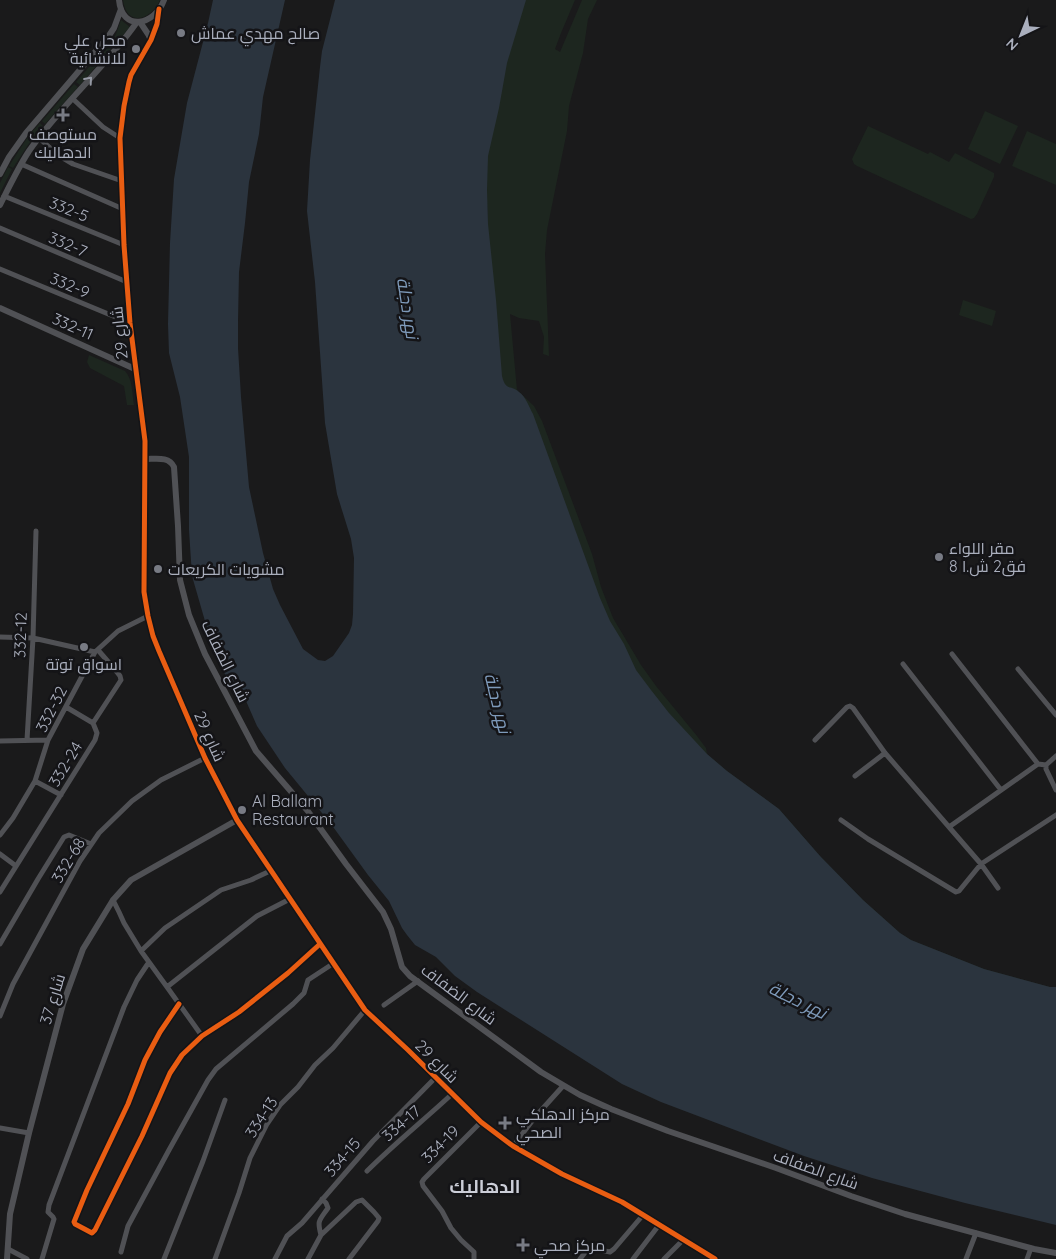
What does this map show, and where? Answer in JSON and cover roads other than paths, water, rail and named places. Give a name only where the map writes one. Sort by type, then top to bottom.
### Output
[{"type":"street","name":"شارع 29","points":[[164,0],[159,10],[157,24],[151,40],[129,82],[120,138],[124,245],[130,323],[144,430],[144,592],[148,616],[158,651],[205,758],[236,820],[365,1010],[481,1122],[513,1146],[562,1174],[622,1202],[710,1258]]},
{"type":"street","points":[[119,1],[121,9],[128,19],[139,22],[152,18],[159,10]]},
{"type":"street","points":[[0,174],[9,157],[26,133],[108,37],[114,28],[121,9]]},
{"type":"street","points":[[139,22],[151,40]]},
{"type":"street","points":[[0,205],[21,164],[39,138],[139,22]]},
{"type":"street","points":[[72,99],[87,114],[120,138]]},
{"type":"street","points":[[39,138],[58,155],[73,164],[122,181]]},
{"type":"street","points":[[21,164],[123,208]]},
{"type":"street","name":"332-5","points":[[4,196],[124,245]]},
{"type":"street","name":"332-7","points":[[0,228],[127,282]]},
{"type":"street","name":"332-9","points":[[0,269],[130,323]]},
{"type":"street","name":"332-11","points":[[0,308],[135,369]]},
{"type":"street","name":"شارع الضفاف","points":[[145,459],[168,460],[174,467],[180,580],[189,615],[205,654],[256,751],[308,810],[383,912],[391,929],[402,967],[407,973],[505,1046],[563,1086],[595,1102],[668,1131],[776,1168],[869,1203],[1031,1248],[1056,1253]]},
{"type":"street","name":"332-12","points":[[27,740],[33,638],[36,531]]},
{"type":"street","name":"332-32","points":[[0,835],[13,818],[35,781],[48,740],[96,651],[118,631],[148,616]]},
{"type":"street","points":[[0,637],[33,638],[96,651]]},
{"type":"street","name":"332-24","points":[[0,892],[96,737],[97,733],[93,723],[121,680],[117,672],[96,651]]},
{"type":"street","points":[[952,654],[1038,764]]},
{"type":"street","points":[[903,664],[1002,790]]},
{"type":"street","points":[[1018,669],[1056,715]]},
{"type":"street","points":[[66,707],[93,723]]},
{"type":"street","points":[[814,740],[847,707],[853,708],[885,753],[981,864],[998,888]]},
{"type":"street","points":[[0,741],[48,740]]},
{"type":"street","points":[[855,776],[885,753]]},
{"type":"street","points":[[949,827],[1038,764],[1046,765],[1056,756]]},
{"type":"street","name":"332-68","points":[[0,1016],[13,984],[80,861],[99,833],[132,801],[161,780],[205,758]]},
{"type":"street","points":[[1046,765],[1056,790]]},
{"type":"street","points":[[35,781],[61,795]]},
{"type":"street","points":[[841,820],[868,839],[956,892],[959,891],[981,864],[1056,815]]},
{"type":"street","name":"شارع 37","points":[[7,1259],[10,1214],[29,1133],[63,1004],[83,949],[113,900],[131,880],[236,820]]},
{"type":"street","points":[[0,944],[64,837],[69,835],[91,844]]},
{"type":"street","points":[[0,854],[16,866]]},
{"type":"street","points":[[140,951],[165,928],[221,890],[251,880],[270,871]]},
{"type":"street","points":[[167,987],[256,916],[290,899]]},
{"type":"street","points":[[113,900],[140,951],[202,1036]]},
{"type":"street","points":[[180,1004],[160,1032],[145,1060],[128,1104],[74,1222],[92,1233],[142,1136],[170,1073],[182,1055],[202,1036],[239,1012],[288,973],[320,944]]},
{"type":"street","points":[[42,1259],[54,1219],[48,1212],[82,1116],[126,1001],[149,962]]},
{"type":"street","points":[[122,1252],[128,1226],[168,1150],[216,1069],[293,1004],[304,993],[308,980],[334,963]]},
{"type":"street","points":[[384,1005],[418,982]]},
{"type":"street","name":"334-13","points":[[215,1259],[250,1158],[267,1124],[280,1105],[365,1010]]},
{"type":"street","name":"334-15","points":[[275,1259],[291,1231],[302,1222],[373,1141],[436,1077]]},
{"type":"street","points":[[513,1146],[536,1116],[563,1086]]},
{"type":"street","name":"334-17","points":[[367,1172],[384,1154],[452,1094]]},
{"type":"street","points":[[164,1259],[225,1100]]},
{"type":"street","name":"334-19","points":[[474,1259],[474,1252],[451,1228],[422,1182],[481,1122]]},
{"type":"street","points":[[0,1128],[29,1133]]},
{"type":"street","points":[[321,1235],[320,1219],[328,1208],[322,1200]]},
{"type":"street","points":[[308,1259],[321,1235],[359,1200],[364,1202],[379,1218],[349,1259]]},
{"type":"street","points":[[580,1259],[593,1246],[610,1252],[643,1215]]},
{"type":"street","points":[[633,1259],[659,1225]]},
{"type":"street","points":[[966,1259],[976,1233]]},
{"type":"street","points":[[664,1259],[683,1240]]},
{"type":"street","points":[[1027,1259],[1031,1248]]},
{"type":"street","points":[[8,1249],[27,1259]]},
{"type":"water","name":"نهر دجلة","points":[[213,0],[285,0],[263,97],[259,134],[249,182],[239,272],[238,348],[249,487],[263,553],[273,589],[303,649],[318,660],[325,661],[333,656],[349,633],[353,614],[354,558],[351,539],[337,494],[325,423],[315,282],[307,211],[310,160],[322,51],[335,0],[526,0],[507,63],[488,156],[488,224],[502,376],[505,384],[521,394],[533,414],[610,621],[624,644],[636,670],[669,713],[707,754],[779,809],[820,856],[863,900],[900,933],[911,940],[984,969],[1056,987],[1056,1225],[872,1178],[804,1156],[661,1102],[622,1084],[477,992],[455,976],[436,957],[415,945],[402,928],[389,901],[331,824],[285,768],[257,726],[243,694],[226,677],[207,628],[192,576],[189,530],[189,457],[180,397],[169,353],[170,243],[174,179],[187,103]]},
{"type":"place","name":"صالح مهدي عماش","points":[[181,33]]},
{"type":"place","name":"محل علي للانشائية","points":[[136,49]]},
{"type":"place","name":"مستوصف الدهاليك","points":[[63,115]]},
{"type":"place","name":"مقر اللواء 8 فق2 ش.ا","points":[[939,557]]},
{"type":"place","name":"مشويات الكريعات","points":[[158,569]]},
{"type":"place","name":"اسواق توتة","points":[[84,647]]},
{"type":"place","name":"Al Ballam Restaurant","points":[[242,810]]},
{"type":"place","name":"مركز الدهلكي الصحي","points":[[505,1123]]},
{"type":"place","name":"مركز صحي","points":[[523,1245]]},
{"type":"district","name":"الدهاليك","points":[[485,1186]]}]
